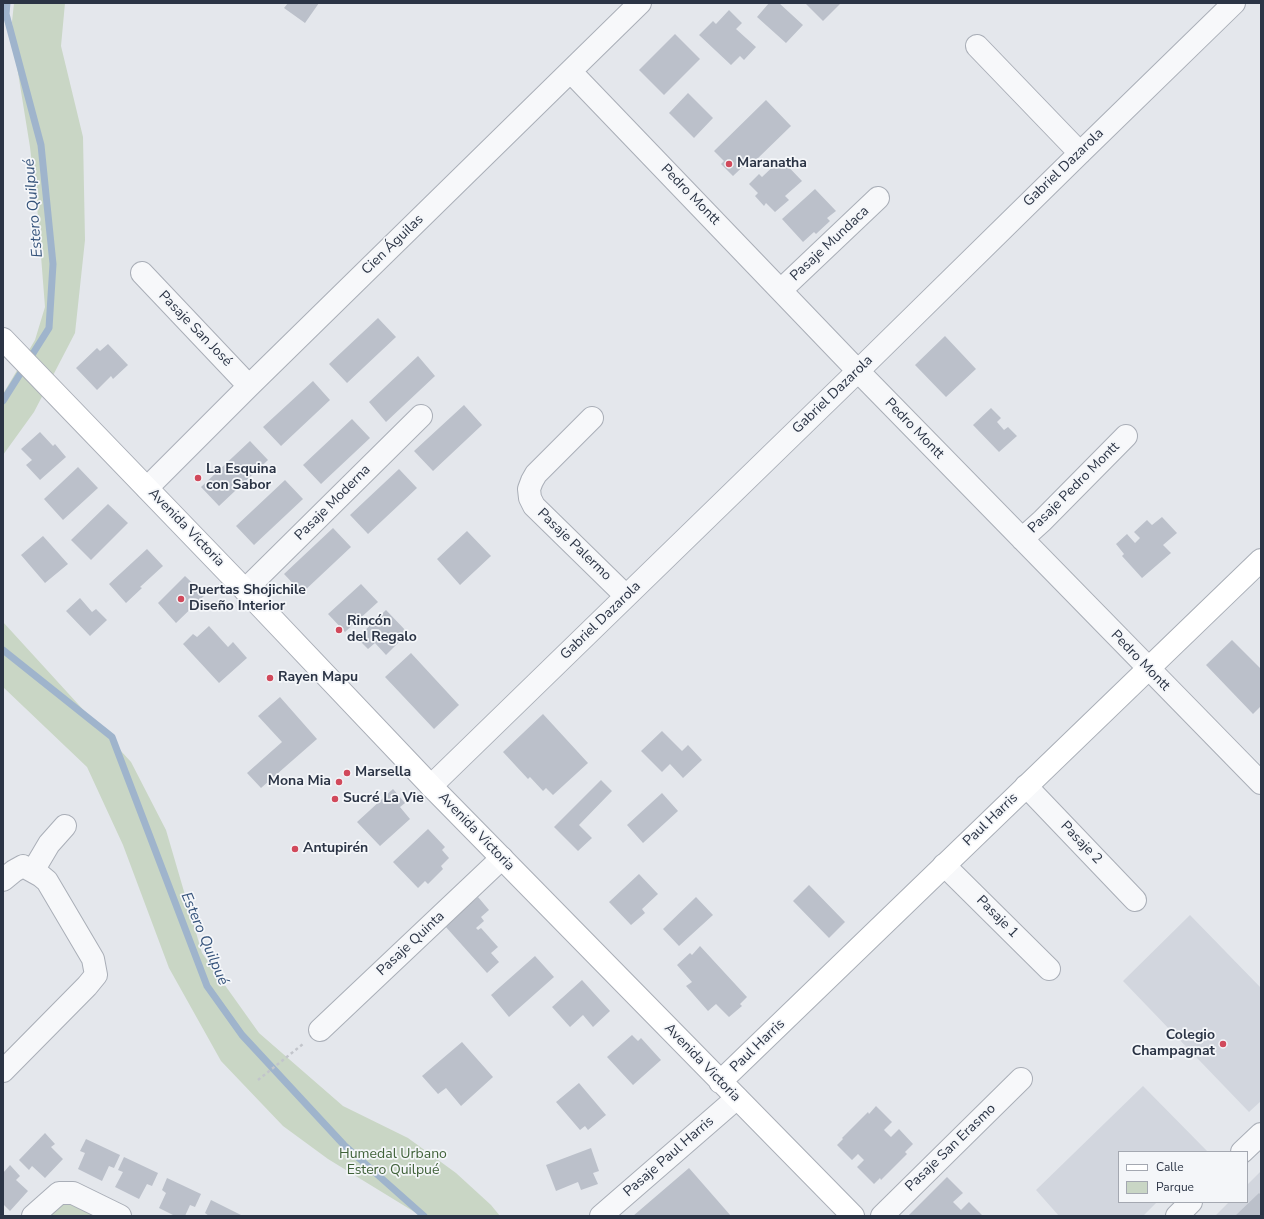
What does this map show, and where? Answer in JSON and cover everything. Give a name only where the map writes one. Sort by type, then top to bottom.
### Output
[{"type":"street","name":"Cien Águilas","points":[[147,488],[640,3]]},
{"type":"street","name":"Gabriel Dazarola","points":[[431,786],[858,372],[1234,3]]},
{"type":"street","points":[[977,46],[1080,153]]},
{"type":"street","name":"Pedro Montt","points":[[571,72],[858,372],[1261,783]]},
{"type":"street","name":"Pasaje Mundaca","points":[[781,290],[878,198]]},
{"type":"street","name":"Pasaje San José","points":[[142,273],[249,386]]},
{"type":"street","name":"Avenida Victoria","points":[[9,345],[431,786],[853,1216]]},
{"type":"street","name":"Pasaje Moderna","points":[[245,590],[421,416]]},
{"type":"street","name":"Pasaje Palermo","points":[[592,418],[536,474],[529,488],[530,498],[534,506],[626,596]]},
{"type":"street","name":"Pasaje Pedro Montt","points":[[1022,539],[1042,521],[1126,436]]},
{"type":"street","name":"Paul Harris","points":[[720,1082],[1261,560]]},
{"type":"street","name":"Pasaje 2","points":[[1026,786],[1135,900]]},
{"type":"street","points":[[33,871],[49,844],[65,826]]},
{"type":"street","name":"Pasaje Quinta","points":[[320,1030],[502,858]]},
{"type":"street","name":"Pasaje 1","points":[[944,865],[1049,970]]},
{"type":"street","points":[[3,880],[23,866],[47,881],[93,959],[96,975],[3,1071]]},
{"type":"street","name":"Pasaje San Erasmo","points":[[882,1216],[1021,1079]]},
{"type":"street","name":"Pasaje Paul Harris","points":[[601,1216],[736,1098]]},
{"type":"street","points":[[1243,1151],[1261,1134]]},
{"type":"street","points":[[33,1216],[59,1193],[73,1193],[120,1216]]},
{"type":"street","points":[[1177,1216],[1190,1203]]},
{"type":"path","points":[[258,1080],[289,1055]]},
{"type":"shaded area","name":"Colegio Champagnat","points":[[1190,915],[1261,988],[1261,1101],[1249,1112],[1123,981]]},
{"type":"shaded area","name":"Colegio Champagnat","points":[[1143,1086],[1207,1151],[1118,1151],[1118,1203],[1156,1203],[1143,1216],[1059,1216],[1036,1190]]},
{"type":"shaded area","points":[[1261,1171],[1261,1216],[1215,1216],[1228,1203],[1248,1203],[1248,1184]]},
{"type":"green space","points":[[14,3],[65,3],[61,46],[83,137],[85,240],[75,333],[34,412],[3,455],[3,394],[35,340],[45,307],[37,205],[30,147],[15,54],[12,22]]},
{"type":"green space","name":"Humedal Urbano Estero Quilpué","points":[[3,622],[131,762],[166,830],[202,953],[259,1033],[343,1106],[408,1138],[456,1173],[491,1205],[500,1216],[421,1216],[328,1159],[283,1126],[221,1061],[169,968],[123,845],[87,767],[3,687]]},
{"type":"green space","points":[[74,1201],[105,1216],[46,1216],[64,1202]]},
{"type":"building","points":[[288,3],[319,3],[305,23],[284,8]]},
{"type":"building","points":[[769,3],[779,3],[803,25],[786,43],[757,17]]},
{"type":"building","points":[[805,3],[841,3],[823,21]]},
{"type":"building","points":[[729,10],[742,23],[736,29],[756,47],[744,60],[740,56],[731,65],[699,35],[713,21],[716,24]]},
{"type":"building","points":[[675,34],[700,59],[664,95],[639,70]]},
{"type":"building","points":[[688,93],[713,118],[694,138],[669,113]]},
{"type":"building","points":[[766,100],[791,126],[755,161],[752,158],[733,176],[721,164],[724,161],[714,151]]},
{"type":"building","points":[[781,159],[802,181],[785,196],[789,200],[775,212],[766,203],[764,206],[755,196],[758,193],[749,184],[759,174],[762,177]]},
{"type":"building","points":[[815,189],[836,211],[827,218],[830,221],[816,234],[814,232],[803,242],[782,219]]},
{"type":"building","points":[[378,318],[396,337],[347,383],[329,364]]},
{"type":"building","points":[[945,336],[976,369],[946,397],[915,365]]},
{"type":"building","points":[[108,344],[128,365],[113,379],[111,376],[97,390],[76,368],[97,348],[100,351]]},
{"type":"building","points":[[418,356],[435,376],[386,422],[369,402]]},
{"type":"building","points":[[313,381],[330,400],[281,446],[263,427]]},
{"type":"building","points":[[464,405],[482,425],[433,471],[414,451]]},
{"type":"building","points":[[991,408],[1001,418],[997,422],[1004,430],[1008,427],[1017,436],[999,452],[973,425]]},
{"type":"building","points":[[352,419],[370,438],[321,484],[303,465]]},
{"type":"building","points":[[40,432],[53,446],[55,444],[66,457],[40,480],[26,465],[32,460],[21,449]]},
{"type":"building","points":[[250,441],[268,460],[219,506],[201,487]]},
{"type":"building","points":[[78,467],[98,488],[63,520],[44,499]]},
{"type":"building","points":[[399,469],[417,488],[368,534],[350,515]]},
{"type":"building","points":[[285,480],[303,499],[254,545],[236,526]]},
{"type":"building","points":[[108,504],[128,523],[91,560],[71,540]]},
{"type":"building","points":[[1162,517],[1177,533],[1163,545],[1171,553],[1142,578],[1122,556],[1124,554],[1116,544],[1127,534],[1135,543],[1140,538],[1134,532],[1147,520],[1152,525]]},
{"type":"building","points":[[333,528],[351,547],[302,593],[284,574]]},
{"type":"building","points":[[467,531],[491,556],[460,585],[437,559]]},
{"type":"building","points":[[43,536],[68,564],[45,583],[21,555]]},
{"type":"building","points":[[147,549],[163,566],[140,587],[142,588],[126,603],[109,584]]},
{"type":"building","name":"Puertas Shojichile Diseño Interior","points":[[185,576],[205,595],[176,623],[158,603]]},
{"type":"building","points":[[361,584],[378,602],[345,632],[328,614]]},
{"type":"building","points":[[80,598],[92,612],[96,609],[107,620],[90,636],[66,611]]},
{"type":"building","points":[[386,610],[408,633],[386,655],[375,643],[368,649],[357,638]]},
{"type":"building","points":[[209,626],[228,647],[233,642],[247,658],[219,683],[183,644],[193,634],[197,637]]},
{"type":"building","points":[[1232,640],[1261,669],[1261,706],[1253,714],[1206,665]]},
{"type":"building","points":[[411,653],[459,705],[434,729],[385,677]]},
{"type":"building","points":[[280,697],[317,739],[261,788],[247,773],[282,742],[258,716]]},
{"type":"building","points":[[543,714],[588,763],[553,795],[546,788],[543,791],[530,777],[528,779],[503,752]]},
{"type":"building","points":[[662,731],[682,751],[688,745],[702,760],[683,778],[670,764],[662,772],[641,751]]},
{"type":"building","points":[[601,780],[612,791],[579,825],[592,838],[578,851],[554,827]]},
{"type":"building","points":[[393,789],[405,803],[400,807],[410,819],[380,846],[357,822]]},
{"type":"building","points":[[662,793],[678,811],[643,843],[627,825]]},
{"type":"building","points":[[428,829],[445,847],[442,850],[449,858],[441,866],[443,869],[428,884],[425,881],[418,888],[393,862]]},
{"type":"building","points":[[639,874],[658,894],[642,909],[645,913],[631,925],[609,902]]},
{"type":"building","points":[[809,885],[845,922],[829,938],[793,901]]},
{"type":"building","points":[[478,897],[489,910],[481,917],[484,921],[476,928],[478,930],[481,928],[498,947],[491,953],[499,962],[487,973],[445,926]]},
{"type":"building","points":[[696,897],[713,915],[679,946],[663,929]]},
{"type":"building","points":[[700,946],[747,997],[740,1004],[742,1006],[729,1017],[716,1004],[708,1011],[686,986],[692,982],[677,965],[690,953],[692,955]]},
{"type":"building","points":[[535,956],[554,977],[509,1017],[491,995]]},
{"type":"building","points":[[582,980],[610,1011],[593,1027],[583,1015],[570,1027],[552,1007]]},
{"type":"building","points":[[632,1035],[638,1041],[641,1038],[661,1060],[633,1085],[607,1057]]},
{"type":"building","points":[[462,1042],[493,1077],[461,1106],[446,1088],[438,1094],[422,1076]]},
{"type":"building","points":[[579,1083],[606,1115],[588,1130],[585,1126],[580,1130],[556,1102]]},
{"type":"building","points":[[876,1106],[892,1122],[884,1130],[891,1137],[899,1129],[913,1144],[905,1152],[907,1154],[881,1180],[880,1178],[874,1184],[857,1167],[864,1160],[858,1154],[852,1160],[837,1145],[868,1112],[869,1114]]},
{"type":"building","points":[[45,1133],[55,1144],[51,1147],[63,1159],[45,1178],[32,1166],[29,1170],[19,1160]]},
{"type":"building","points":[[86,1139],[120,1155],[114,1168],[109,1166],[102,1181],[78,1169],[85,1153],[80,1151]]},
{"type":"building","points":[[591,1148],[599,1171],[593,1173],[598,1184],[581,1190],[578,1182],[556,1191],[546,1165]]},
{"type":"building","points":[[124,1157],[158,1173],[152,1186],[147,1184],[139,1199],[115,1187],[123,1172],[118,1170]]},
{"type":"building","points":[[10,1165],[20,1176],[16,1180],[28,1191],[10,1211],[3,1204],[3,1173]]},
{"type":"building","points":[[689,1168],[731,1216],[633,1216]]},
{"type":"building","points":[[947,1177],[963,1193],[953,1202],[961,1210],[969,1202],[983,1216],[908,1216]]},
{"type":"building","points":[[167,1178],[201,1194],[195,1207],[190,1205],[185,1216],[175,1216],[159,1208],[166,1193],[162,1190]]},
{"type":"building","points":[[1259,1193],[1261,1195],[1261,1216],[1235,1216]]},
{"type":"building","points":[[211,1200],[243,1216],[209,1216],[205,1213]]},
{"type":"waterway","name":"Estero Quilpué","points":[[3,401],[49,328],[53,264],[41,145],[6,14],[7,3]]},
{"type":"waterway","name":"Estero Quilpué","points":[[3,650],[112,737],[207,986],[242,1035],[344,1145],[424,1216]]},
{"type":"place","name":"Maranatha","points":[[729,164]]},
{"type":"place","name":"La Esquina con Sabor","points":[[198,478]]},
{"type":"place","name":"Puertas Shojichile Diseño Interior","points":[[181,599]]},
{"type":"place","name":"Rincón del Regalo","points":[[339,630]]},
{"type":"place","name":"Rayen Mapu","points":[[270,678]]},
{"type":"place","name":"Marsella","points":[[347,773]]},
{"type":"place","name":"Mona Mia","points":[[339,782]]},
{"type":"place","name":"Sucré La Vie","points":[[335,799]]},
{"type":"place","name":"Antupirén","points":[[295,849]]},
{"type":"place","name":"Colegio Champagnat","points":[[1223,1044]]}]
